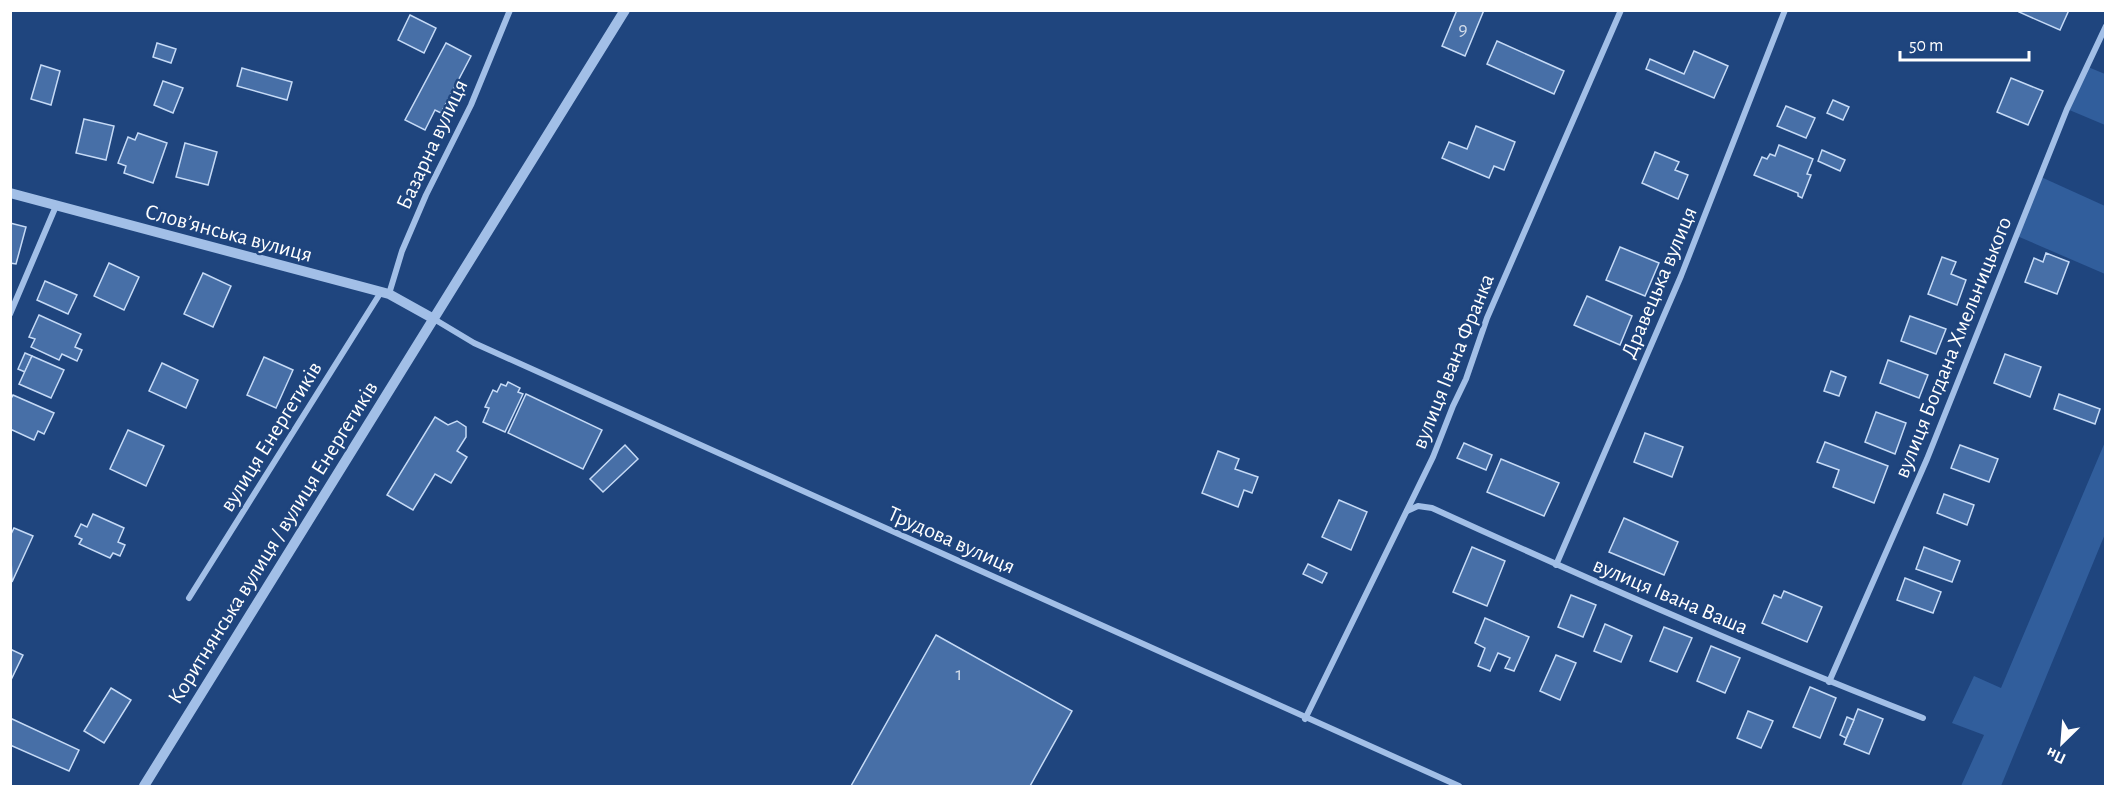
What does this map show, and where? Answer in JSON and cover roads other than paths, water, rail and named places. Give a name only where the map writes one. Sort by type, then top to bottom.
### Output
[{"type":"street","name":"Коритнянська вулиця / вулиця Енергетиків","points":[[144,786],[625,10]]},
{"type":"street","name":"вулиця Івана Франка","points":[[1305,719],[1433,457],[1452,406],[1466,379],[1487,318],[1621,10]]},
{"type":"street","name":"Дравецька вулиця","points":[[1556,565],[1681,276],[1785,10]]},
{"type":"street","name":"Базарна вулиця","points":[[385,293],[426,195],[471,105],[508,11]]},
{"type":"street","name":"вулиця Богдана Хмельницького","points":[[1828,681],[1927,459],[2067,109],[2106,26]]},
{"type":"street","name":"Словʼянська вулиця","points":[[10,193],[385,293],[434,319]]},
{"type":"street","points":[[10,314],[56,206]]},
{"type":"street","name":"вулиця Енергетиків","points":[[189,598],[385,293]]},
{"type":"street","name":"Трудова вулиця","points":[[434,319],[474,344],[1305,719],[1459,786]]},
{"type":"street","name":"вулиця Івана Ваша","points":[[1407,511],[1418,506],[1432,508],[1556,565],[1828,681],[1923,718]]}]
